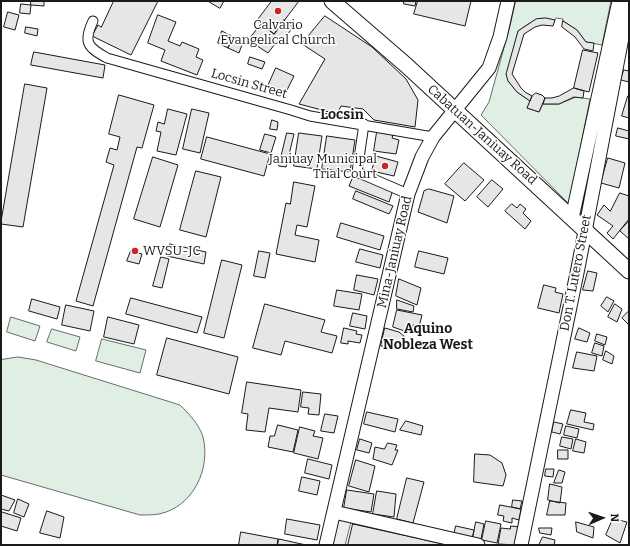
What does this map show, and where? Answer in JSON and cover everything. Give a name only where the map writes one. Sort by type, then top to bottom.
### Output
[{"type":"main road","name":"Cabatuan-Janiuay Road","points":[[332,1],[406,66],[629,271]]},
{"type":"main road","name":"Mina-Janiuay Road","points":[[326,545],[408,194],[422,157],[433,136],[489,68],[500,37],[508,1]]},
{"type":"main road","name":"Don T. Lutero Street","points":[[572,218],[625,2]]},
{"type":"main road","name":"Don T. Lutero Street","points":[[521,545],[584,229],[625,2]]},
{"type":"main road","points":[[334,512],[478,545]]},
{"type":"street","name":"Locsin Street","points":[[93,21],[87,33],[88,42],[95,51],[107,58],[310,116],[433,136]]},
{"type":"street","points":[[364,124],[357,172],[408,194]]},
{"type":"green space","points":[[516,1],[611,1],[602,45],[586,42],[577,30],[563,21],[563,19],[556,18],[555,20],[544,19],[535,21],[518,31],[508,81],[517,92],[530,101],[527,108],[539,112],[543,104],[559,104],[576,97],[590,99],[569,204],[481,115],[489,102]]},
{"type":"green space","points":[[11,317],[40,326],[35,341],[7,332]]},
{"type":"green space","points":[[52,329],[80,337],[76,351],[47,342]]},
{"type":"green space","points":[[102,339],[146,350],[140,373],[96,361]]},
{"type":"green space","points":[[18,357],[36,360],[180,405],[199,428],[203,437],[205,449],[202,474],[190,495],[181,504],[171,510],[159,514],[140,515],[1,475],[1,360]]},
{"type":"shaded area","points":[[337,518],[351,522],[345,545],[330,545]]},
{"type":"building","points":[[31,1],[44,1],[44,6],[31,5]]},
{"type":"building","points":[[114,1],[158,1],[131,55],[92,36],[98,25],[101,27]]},
{"type":"building","points":[[208,1],[224,1],[220,8]]},
{"type":"building","name":"Calvario Evangelical Church","points":[[272,1],[299,1],[274,34],[257,21]]},
{"type":"building","points":[[404,1],[416,1],[415,6],[404,4]]},
{"type":"building","points":[[418,1],[471,1],[465,26],[414,14]]},
{"type":"building","points":[[21,4],[31,5],[30,14],[20,13]]},
{"type":"building","points":[[8,12],[19,15],[15,30],[4,27]]},
{"type":"building","points":[[158,15],[176,22],[168,41],[180,46],[182,42],[199,49],[196,57],[203,60],[197,75],[161,61],[165,50],[148,43]]},
{"type":"building","points":[[325,16],[372,47],[406,79],[418,100],[415,127],[374,120],[363,109],[341,106],[337,114],[299,104],[325,59],[302,44]]},
{"type":"building","points":[[546,18],[555,20],[553,26],[542,25],[535,27],[524,34],[512,74],[521,88],[532,96],[530,101],[517,92],[508,81],[506,74],[518,31],[536,19]]},
{"type":"building","points":[[284,20],[293,27],[282,42],[278,40],[268,53],[248,40],[261,24],[274,34]]},
{"type":"building","points":[[563,21],[577,30],[586,42],[594,43],[593,51],[584,49],[575,37],[562,27]]},
{"type":"building","points":[[26,27],[38,29],[37,36],[25,33]]},
{"type":"building","points":[[222,31],[233,37],[228,48],[218,43]]},
{"type":"building","points":[[233,37],[243,42],[239,53],[228,48]]},
{"type":"building","points":[[583,50],[598,53],[589,92],[574,88]]},
{"type":"building","points":[[34,52],[105,65],[103,78],[31,65]]},
{"type":"building","points":[[250,57],[265,62],[262,69],[248,64]]},
{"type":"building","points":[[276,68],[294,76],[285,94],[268,86]]},
{"type":"building","points":[[624,70],[629,71],[629,82],[621,80]]},
{"type":"building","points":[[25,84],[47,88],[23,227],[1,224]]},
{"type":"building","points":[[574,88],[584,91],[583,98],[574,97],[559,104],[543,104],[545,98],[559,96]]},
{"type":"building","points":[[536,93],[545,98],[539,112],[527,108],[532,96]]},
{"type":"building","points":[[119,95],[154,105],[142,148],[137,147],[93,306],[76,301],[114,165],[106,162],[110,148],[117,150],[120,137],[109,134]]},
{"type":"building","points":[[629,96],[629,118],[622,116]]},
{"type":"building","points":[[168,109],[187,114],[176,155],[157,151],[161,132],[156,131],[158,122],[164,124]]},
{"type":"building","points":[[192,109],[209,113],[200,153],[183,149]]},
{"type":"building","points":[[272,120],[278,122],[277,130],[270,129]]},
{"type":"building","points":[[618,128],[629,131],[629,139],[616,136]]},
{"type":"building","points":[[377,132],[393,135],[392,138],[399,140],[396,154],[374,151]]},
{"type":"building","points":[[287,133],[294,134],[286,167],[279,166]]},
{"type":"building","points":[[299,133],[322,136],[317,169],[294,166]]},
{"type":"building","points":[[265,134],[276,137],[271,153],[260,150]]},
{"type":"building","points":[[327,136],[355,140],[350,172],[322,169]]},
{"type":"building","points":[[207,137],[270,154],[264,176],[201,159]]},
{"type":"building","name":"Janiuay Municipal Trial Court","points":[[376,156],[398,162],[394,176],[372,171]]},
{"type":"building","points":[[153,157],[178,165],[160,227],[134,219]]},
{"type":"building","points":[[608,158],[625,163],[619,188],[601,183]]},
{"type":"building","points":[[464,163],[484,180],[465,201],[445,184]]},
{"type":"building","points":[[196,171],[221,177],[206,237],[180,230]]},
{"type":"building","points":[[363,178],[393,190],[389,202],[349,186],[352,179]]},
{"type":"building","points":[[492,180],[503,189],[488,207],[477,197]]},
{"type":"building","points":[[294,182],[315,186],[307,227],[297,225],[295,235],[319,240],[315,262],[276,254],[286,203],[290,204]]},
{"type":"building","points":[[429,189],[454,196],[447,223],[418,212],[424,191]]},
{"type":"building","points":[[356,191],[393,206],[389,214],[353,199]]},
{"type":"building","points":[[620,193],[629,196],[629,219],[613,239],[607,233],[613,226],[597,215],[604,205],[610,211]]},
{"type":"building","points":[[512,204],[517,208],[520,204],[526,209],[523,213],[531,221],[525,229],[505,211]]},
{"type":"building","points":[[629,221],[629,239],[620,231]]},
{"type":"building","points":[[341,223],[384,236],[380,250],[337,237]]},
{"type":"building","points":[[170,244],[206,252],[204,264],[167,256]]},
{"type":"building","points":[[360,249],[383,255],[380,268],[356,262]]},
{"type":"building","points":[[131,251],[142,254],[139,264],[127,261]]},
{"type":"building","points":[[259,251],[270,253],[265,278],[254,276]]},
{"type":"building","points":[[419,251],[448,258],[444,274],[415,267]]},
{"type":"building","points":[[161,257],[169,259],[162,288],[153,286]]},
{"type":"building","points":[[222,260],[242,265],[224,338],[204,333]]},
{"type":"building","points":[[588,271],[597,273],[593,291],[583,290]]},
{"type":"building","points":[[357,275],[378,279],[374,295],[354,290]]},
{"type":"building","points":[[399,279],[421,288],[417,305],[396,296]]},
{"type":"building","points":[[544,285],[556,288],[555,292],[563,294],[559,313],[538,308]]},
{"type":"building","points":[[337,290],[362,294],[359,310],[334,306]]},
{"type":"building","points":[[607,297],[614,301],[608,312],[601,306]]},
{"type":"building","points":[[131,298],[202,317],[197,333],[126,314]]},
{"type":"building","points":[[32,299],[60,307],[57,319],[29,311]]},
{"type":"building","points":[[397,300],[414,306],[413,312],[397,309]]},
{"type":"building","points":[[265,304],[325,320],[321,332],[337,336],[332,353],[285,341],[281,355],[253,348]]},
{"type":"building","points":[[615,304],[622,309],[617,322],[608,317]]},
{"type":"building","points":[[66,305],[94,311],[90,331],[62,325]]},
{"type":"building","points":[[397,310],[422,315],[419,327],[413,325],[410,333],[393,327]]},
{"type":"building","points":[[629,311],[629,325],[622,318]]},
{"type":"building","points":[[353,313],[367,316],[365,329],[350,326]]},
{"type":"building","points":[[108,317],[139,325],[134,344],[104,337]]},
{"type":"building","points":[[344,328],[357,331],[356,334],[362,335],[360,343],[348,341],[348,344],[341,343]]},
{"type":"building","points":[[385,328],[399,332],[404,336],[401,348],[381,346]]},
{"type":"building","points":[[579,328],[590,333],[587,342],[575,339]]},
{"type":"building","points":[[597,334],[607,337],[605,345],[595,341]]},
{"type":"building","points":[[167,338],[238,357],[229,394],[157,375]]},
{"type":"building","points":[[595,343],[604,346],[602,356],[592,353]]},
{"type":"building","points":[[606,351],[614,356],[612,364],[603,360]]},
{"type":"building","points":[[577,352],[597,356],[594,371],[573,368]]},
{"type":"building","points":[[247,382],[301,390],[298,412],[269,408],[265,432],[246,430],[248,414],[242,413]]},
{"type":"building","points":[[303,392],[321,394],[319,415],[308,414],[309,408],[301,407]]},
{"type":"building","points":[[571,410],[586,413],[584,422],[594,424],[593,430],[567,424]]},
{"type":"building","points":[[367,412],[398,419],[395,432],[364,424]]},
{"type":"building","points":[[325,414],[338,416],[334,433],[321,431]]},
{"type":"building","points":[[406,421],[423,426],[421,435],[400,430]]},
{"type":"building","points":[[554,422],[563,424],[560,434],[552,432]]},
{"type":"building","points":[[278,425],[298,430],[293,452],[268,447],[270,436],[274,436]]},
{"type":"building","points":[[566,426],[579,429],[577,438],[564,435]]},
{"type":"building","points":[[300,427],[315,431],[313,436],[323,438],[318,459],[294,453]]},
{"type":"building","points":[[562,437],[573,439],[571,449],[560,446]]},
{"type":"building","points":[[360,439],[372,443],[369,453],[357,450]]},
{"type":"building","points":[[576,439],[586,442],[584,453],[573,451]]},
{"type":"building","points":[[388,443],[397,445],[395,450],[398,450],[392,465],[373,459],[375,447],[384,449]]},
{"type":"building","points":[[558,450],[568,450],[568,459],[558,459]]},
{"type":"building","points":[[475,454],[490,455],[502,463],[506,475],[503,486],[474,482]]},
{"type":"building","points":[[308,459],[332,465],[329,479],[305,473]]},
{"type":"building","points":[[356,460],[375,466],[369,492],[349,486]]},
{"type":"building","points":[[546,469],[554,469],[553,477],[545,476]]},
{"type":"building","points":[[559,470],[565,472],[562,483],[554,483]]},
{"type":"building","points":[[302,477],[320,481],[317,495],[299,491]]},
{"type":"building","points":[[407,478],[424,482],[413,523],[397,519]]},
{"type":"building","points":[[550,484],[562,487],[560,503],[548,500]]},
{"type":"building","points":[[347,490],[374,494],[371,512],[344,508]]},
{"type":"building","points":[[377,491],[396,494],[394,517],[373,514]]},
{"type":"building","points":[[1,495],[15,500],[9,511],[1,509]]},
{"type":"building","points":[[18,499],[29,504],[24,517],[14,513]]},
{"type":"building","points":[[513,500],[522,501],[520,509],[512,507]]},
{"type":"building","points":[[550,501],[566,503],[565,515],[547,515]]},
{"type":"building","points":[[500,505],[521,509],[519,520],[512,518],[512,523],[503,521],[504,516],[498,515]]},
{"type":"building","points":[[47,511],[64,517],[60,538],[40,533]]},
{"type":"building","points":[[2,512],[21,518],[17,531],[1,526]]},
{"type":"building","points":[[287,519],[320,525],[317,540],[285,534]]},
{"type":"building","points":[[613,519],[627,522],[620,543],[606,535]]},
{"type":"building","points":[[486,521],[501,524],[497,543],[482,540]]},
{"type":"building","points":[[476,522],[484,524],[481,539],[473,538]]},
{"type":"building","points":[[576,522],[594,527],[593,538],[577,532]]},
{"type":"building","points":[[353,524],[448,545],[348,545]]},
{"type":"building","points":[[456,526],[474,530],[472,539],[454,535]]},
{"type":"building","points":[[511,526],[520,527],[516,545],[498,544],[501,528],[510,529]]},
{"type":"building","points":[[539,528],[552,528],[551,535],[540,533]]},
{"type":"building","points":[[241,532],[278,539],[277,545],[239,545]]},
{"type":"building","points":[[543,537],[555,540],[554,545],[539,545]]},
{"type":"building","points":[[279,539],[306,545],[278,545]]},
{"type":"place","name":"Calvario Evangelical Church","points":[[278,11]]},
{"type":"place","name":"Janiuay Municipal Trial Court","points":[[385,166]]},
{"type":"place","name":"WVSU-JC","points":[[135,251]]},
{"type":"district","name":"Locsin","points":[[342,115]]},
{"type":"district","name":"Aquino Nobleza West","points":[[428,338]]}]
